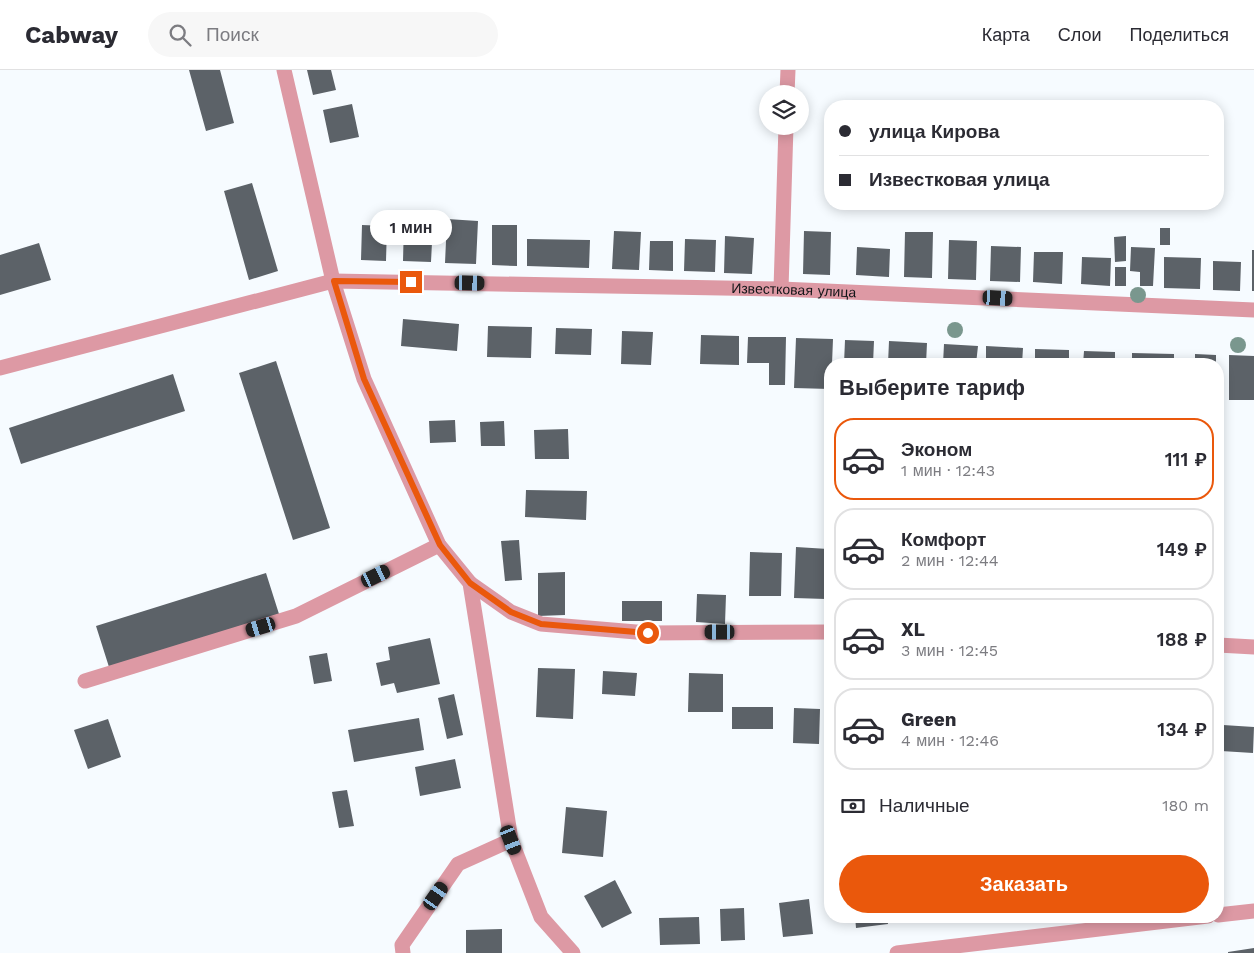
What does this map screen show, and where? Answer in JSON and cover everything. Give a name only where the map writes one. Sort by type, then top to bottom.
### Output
[{"type":"street","points":[[284,70],[334,281],[364,379],[440,545],[470,583],[511,612],[541,624],[648,633],[824,632]]},
{"type":"street","points":[[787,85],[788,70]]},
{"type":"street","points":[[781,289],[786,135]]},
{"type":"street","name":"Известковая улица","points":[[0,368],[334,281],[781,289],[1254,310]]},
{"type":"street","points":[[85,681],[296,616],[440,545]]},
{"type":"street","points":[[470,583],[511,840],[541,917],[573,953]]},
{"type":"street","points":[[1224,644],[1254,647]]},
{"type":"street","points":[[404,953],[402,945],[458,864],[511,840]]},
{"type":"street","points":[[1224,914],[1254,911]]},
{"type":"street","points":[[897,953],[1149,923]]},
{"type":"building","points":[[189,70],[220,70],[234,123],[206,131]]},
{"type":"building","points":[[307,70],[331,70],[336,90],[313,95]]},
{"type":"building","points":[[352,104],[359,137],[330,143],[323,110]]},
{"type":"building","points":[[252,183],[278,271],[249,280],[224,191]]},
{"type":"building","points":[[447,219],[478,221],[476,264],[445,263]]},
{"type":"building","points":[[404,222],[433,223],[431,262],[403,261]]},
{"type":"building","points":[[362,225],[387,226],[386,261],[361,260]]},
{"type":"building","points":[[492,225],[517,225],[517,266],[492,265]]},
{"type":"building","points":[[1160,228],[1170,228],[1170,245],[1160,245]]},
{"type":"building","points":[[614,231],[641,232],[639,270],[612,269]]},
{"type":"building","points":[[804,231],[831,232],[830,275],[803,274]]},
{"type":"building","points":[[905,232],[933,232],[932,278],[904,277]]},
{"type":"building","points":[[725,236],[754,238],[752,274],[724,273]]},
{"type":"building","points":[[1126,236],[1126,261],[1115,262],[1114,237]]},
{"type":"building","points":[[527,239],[590,240],[589,268],[527,266]]},
{"type":"building","points":[[685,239],[716,240],[715,272],[684,271]]},
{"type":"building","points":[[949,240],[977,241],[976,280],[948,279]]},
{"type":"building","points":[[650,241],[673,241],[673,271],[649,270]]},
{"type":"building","points":[[39,243],[51,280],[0,295],[0,255]]},
{"type":"building","points":[[991,246],[1021,247],[1020,282],[990,281]]},
{"type":"building","points":[[857,247],[890,249],[889,277],[856,275]]},
{"type":"building","points":[[1131,247],[1155,248],[1153,286],[1140,286],[1140,272],[1130,271]]},
{"type":"building","points":[[1252,250],[1254,250],[1254,291],[1252,291]]},
{"type":"building","points":[[1034,252],[1063,252],[1062,284],[1033,282]]},
{"type":"building","points":[[1082,257],[1111,258],[1110,286],[1081,284]]},
{"type":"building","points":[[1164,257],[1201,258],[1200,289],[1164,288]]},
{"type":"building","points":[[1213,261],[1241,262],[1240,291],[1213,290]]},
{"type":"building","points":[[1115,267],[1126,267],[1126,286],[1115,286]]},
{"type":"building","points":[[403,319],[459,324],[457,351],[401,346]]},
{"type":"building","points":[[488,326],[532,327],[531,358],[487,357]]},
{"type":"building","points":[[556,328],[592,329],[591,355],[555,354]]},
{"type":"building","points":[[622,331],[653,332],[651,365],[621,364]]},
{"type":"building","points":[[701,335],[739,336],[739,365],[700,364]]},
{"type":"building","points":[[748,337],[786,337],[785,385],[769,385],[769,363],[747,363]]},
{"type":"building","points":[[796,338],[833,339],[832,358],[824,358],[824,389],[794,388]]},
{"type":"building","points":[[845,340],[874,341],[873,358],[844,358]]},
{"type":"building","points":[[889,341],[927,343],[926,358],[888,358]]},
{"type":"building","points":[[944,344],[978,346],[977,358],[943,358]]},
{"type":"building","points":[[986,346],[1023,348],[1022,358],[986,358]]},
{"type":"building","points":[[1035,349],[1069,350],[1069,358],[1035,358]]},
{"type":"building","points":[[1084,351],[1115,352],[1115,358],[1083,358]]},
{"type":"building","points":[[1132,353],[1174,354],[1174,358],[1132,358]]},
{"type":"building","points":[[1195,354],[1216,355],[1216,358],[1195,358]]},
{"type":"building","points":[[1229,355],[1254,356],[1254,400],[1229,400]]},
{"type":"building","points":[[276,361],[330,528],[293,540],[239,373]]},
{"type":"building","points":[[173,374],[185,411],[21,464],[9,428]]},
{"type":"building","points":[[455,420],[456,442],[430,443],[429,421]]},
{"type":"building","points":[[504,421],[505,446],[481,446],[480,422]]},
{"type":"building","points":[[568,429],[569,459],[535,459],[534,430]]},
{"type":"building","points":[[526,490],[587,491],[586,520],[525,517]]},
{"type":"building","points":[[519,540],[522,580],[505,581],[501,541]]},
{"type":"building","points":[[796,547],[824,549],[824,599],[794,598]]},
{"type":"building","points":[[750,552],[782,553],[781,596],[749,596]]},
{"type":"building","points":[[565,572],[565,615],[538,616],[538,573]]},
{"type":"building","points":[[266,573],[279,614],[109,667],[96,626]]},
{"type":"building","points":[[697,594],[726,595],[725,624],[696,622]]},
{"type":"building","points":[[622,601],[662,601],[662,621],[622,621]]},
{"type":"building","points":[[430,638],[440,684],[397,693],[394,683],[381,686],[376,663],[390,660],[388,647]]},
{"type":"building","points":[[327,653],[332,681],[314,684],[309,656]]},
{"type":"building","points":[[538,668],[575,669],[573,719],[536,717]]},
{"type":"building","points":[[603,671],[637,673],[635,696],[602,694]]},
{"type":"building","points":[[689,673],[723,674],[723,712],[688,712]]},
{"type":"building","points":[[454,694],[463,735],[447,739],[438,698]]},
{"type":"building","points":[[732,707],[773,707],[773,729],[732,729]]},
{"type":"building","points":[[794,708],[820,709],[819,744],[793,743]]},
{"type":"building","points":[[419,718],[424,750],[354,762],[348,730]]},
{"type":"building","points":[[108,719],[121,757],[88,769],[74,730]]},
{"type":"building","points":[[1224,725],[1254,727],[1253,753],[1224,751]]},
{"type":"building","points":[[455,759],[461,788],[420,796],[415,767]]},
{"type":"building","points":[[347,790],[354,826],[339,828],[332,792]]},
{"type":"building","points":[[566,807],[607,811],[603,857],[562,853]]},
{"type":"building","points":[[615,880],[632,913],[602,928],[584,896]]},
{"type":"building","points":[[809,899],[813,934],[783,937],[779,903]]},
{"type":"building","points":[[744,908],[745,940],[721,941],[720,909]]},
{"type":"building","points":[[699,917],[700,944],[660,945],[659,918]]},
{"type":"building","points":[[856,923],[888,923],[888,924],[856,928]]},
{"type":"building","points":[[502,929],[502,953],[466,953],[466,930]]},
{"type":"building","points":[[1254,948],[1254,953],[1228,953],[1228,952]]},
{"type":"route","points":[[411,282],[334,281],[364,379],[440,545],[470,583],[511,612],[541,624],[648,633]]}]
